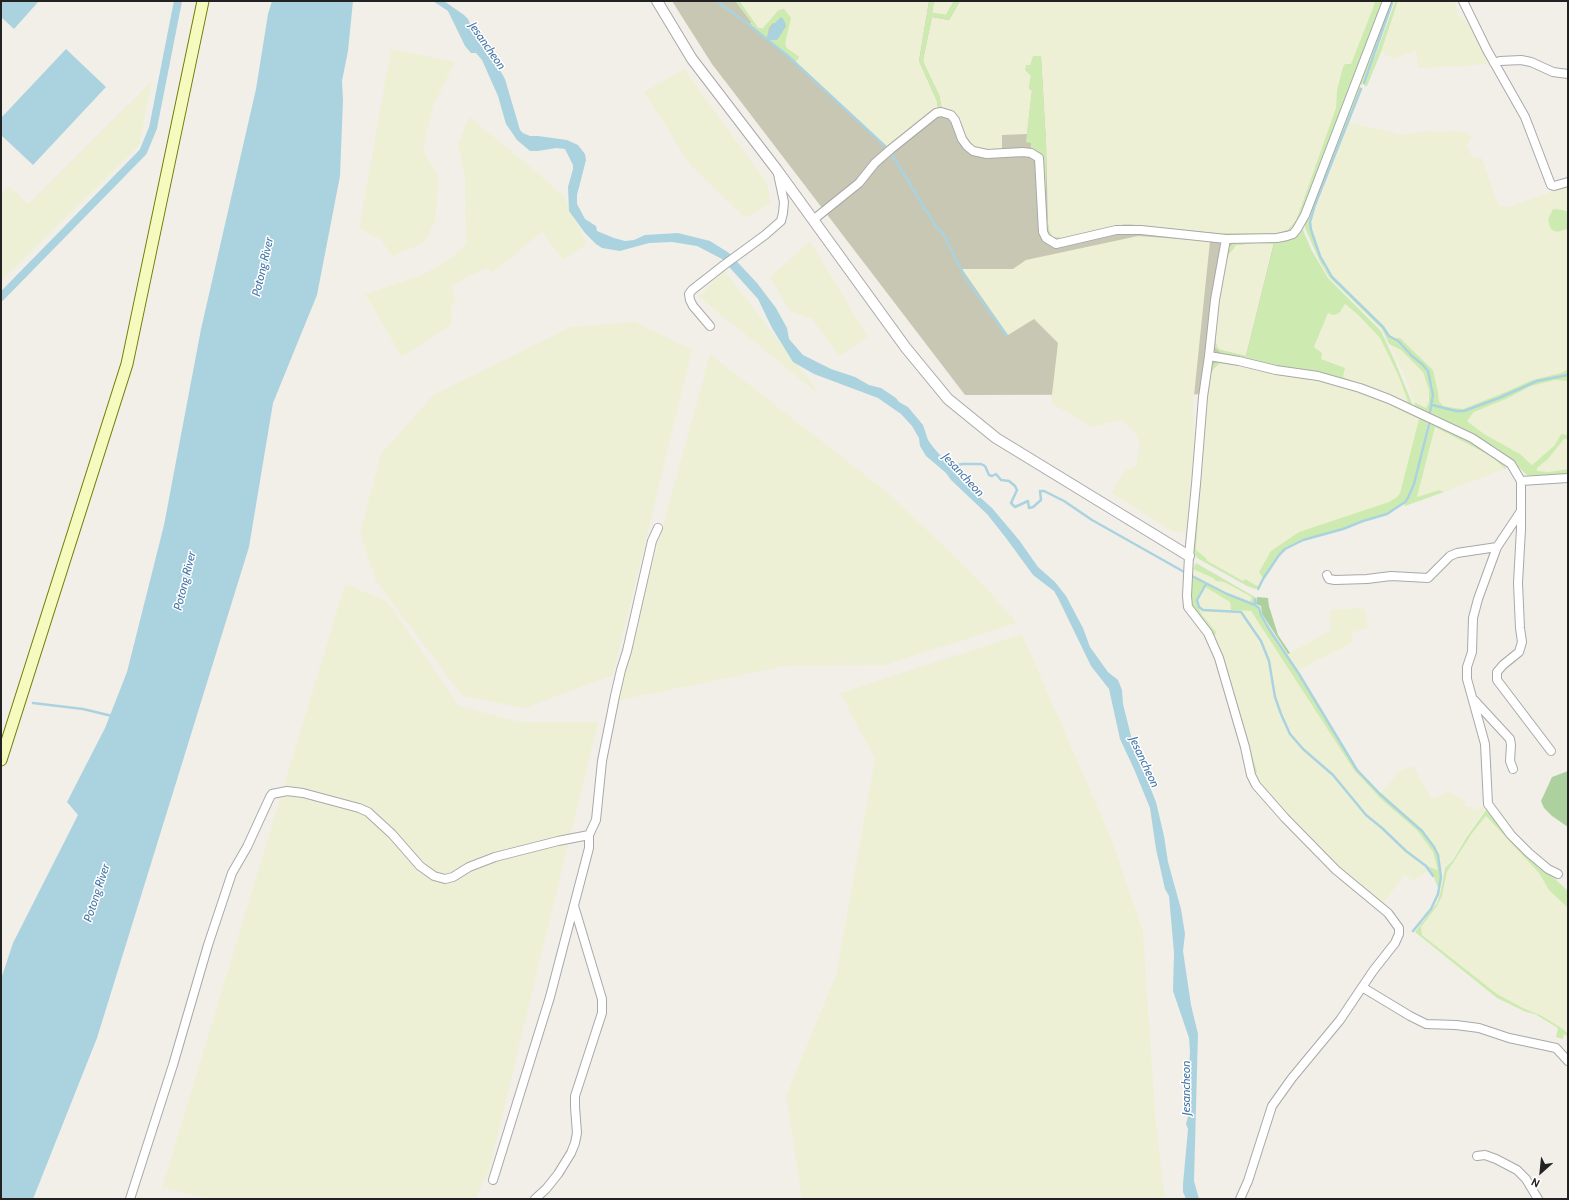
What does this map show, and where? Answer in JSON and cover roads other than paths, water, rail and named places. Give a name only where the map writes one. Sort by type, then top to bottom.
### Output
[{"type":"main road","points":[[1,760],[127,364],[203,1]]},
{"type":"street","points":[[657,1],[692,59],[777,170],[906,348],[948,399],[996,438],[1189,556]]},
{"type":"street","points":[[813,220],[859,183],[875,163],[891,149],[936,113],[941,112],[951,115],[955,120],[962,139],[973,151],[987,154],[1023,152],[1031,153],[1039,158],[1043,232],[1046,238],[1051,242],[1061,244],[1116,230],[1140,230],[1226,239],[1277,238],[1293,234],[1301,223],[1387,1]]},
{"type":"street","points":[[1463,1],[1494,63],[1525,117],[1551,185],[1554,186],[1568,182]]},
{"type":"street","points":[[1494,63],[1500,61],[1521,60],[1531,62],[1553,72],[1568,74]]},
{"type":"street","points":[[710,326],[693,306],[690,300],[690,294],[692,290],[765,236],[781,221],[784,202],[777,170]]},
{"type":"street","points":[[1226,239],[1215,300],[1203,397],[1189,556],[1187,596],[1188,607],[1208,633],[1219,658],[1245,747],[1251,775],[1256,785],[1285,818],[1336,870],[1388,913],[1398,928],[1399,934],[1395,943],[1328,1036],[1292,1078],[1272,1106],[1248,1180],[1240,1199]]},
{"type":"street","points":[[1209,356],[1239,361],[1276,370],[1336,380],[1389,399],[1472,438],[1511,464],[1521,481],[1518,583],[1522,642],[1519,652],[1497,672],[1497,680],[1551,751]]},
{"type":"street","points":[[1521,481],[1568,478]]},
{"type":"street","points":[[1521,511],[1497,547],[1473,618],[1472,652],[1467,667],[1466,679],[1473,698],[1485,744],[1488,804],[1511,835],[1548,869],[1558,874]]},
{"type":"street","points":[[492,1180],[541,1028],[589,848],[589,835],[594,826],[598,813],[602,761],[618,683],[629,644],[652,541],[658,528]]},
{"type":"street","points":[[1327,575],[1328,579],[1335,580],[1367,579],[1391,576],[1428,578],[1450,556],[1457,553],[1497,547]]},
{"type":"street","points":[[1473,698],[1510,739],[1510,761],[1513,769]]},
{"type":"street","points":[[130,1199],[171,1072],[208,945],[232,873],[247,847],[272,794],[287,791],[303,793],[368,812],[392,834],[420,866],[434,876],[445,879],[453,877],[469,867],[495,857],[558,841],[589,835]]},
{"type":"street","points":[[535,1199],[546,1189],[558,1174],[572,1153],[576,1143],[578,1133],[575,1096],[602,1012],[602,999],[574,905]]},
{"type":"street","points":[[1362,987],[1426,1024],[1456,1025],[1479,1028],[1509,1038],[1556,1048],[1568,1061]]},
{"type":"street","points":[[1477,1156],[1485,1155],[1517,1170],[1530,1184],[1538,1199]]},
{"type":"water","points":[[1,1],[39,1],[14,29],[1,17]]},
{"type":"water","name":"Potong River","points":[[272,1],[353,1],[348,51],[342,81],[343,100],[340,176],[317,295],[273,403],[249,547],[97,1038],[33,1199],[1,1199],[1,979],[13,943],[78,815],[67,802],[105,728],[127,672],[164,525],[201,329],[256,89],[268,14]]},
{"type":"water","name":"Jesancheon","points":[[433,1],[444,1],[464,15],[468,19],[473,31],[495,53],[497,65],[505,79],[520,130],[530,136],[567,140],[578,145],[585,154],[586,160],[577,195],[577,204],[585,219],[596,226],[597,231],[625,241],[634,240],[645,235],[678,233],[710,241],[729,253],[757,283],[776,308],[787,328],[789,339],[803,355],[831,369],[855,377],[869,385],[881,388],[908,407],[923,425],[928,440],[933,447],[964,483],[992,508],[1019,540],[1038,567],[1055,582],[1066,596],[1083,628],[1090,647],[1108,672],[1118,680],[1122,690],[1123,704],[1133,744],[1156,802],[1168,862],[1181,909],[1185,934],[1183,951],[1191,1005],[1198,1034],[1194,1181],[1199,1199],[1186,1199],[1183,1192],[1188,1129],[1186,1124],[1190,1109],[1189,1038],[1173,991],[1174,953],[1169,896],[1165,889],[1156,849],[1150,808],[1120,739],[1109,689],[1091,666],[1054,591],[1033,575],[987,514],[951,480],[946,473],[926,456],[920,446],[919,438],[912,426],[901,414],[878,398],[814,374],[793,362],[772,328],[758,299],[722,259],[697,246],[672,242],[649,243],[620,251],[602,248],[596,244],[585,233],[569,211],[568,187],[573,165],[565,149],[556,148],[530,151],[517,140],[506,124],[498,96],[482,60],[476,53],[471,53],[465,46],[448,11]]},
{"type":"water","points":[[781,17],[786,26],[777,40],[769,40],[767,38],[770,28]]},
{"type":"water","points":[[66,49],[106,87],[33,165],[1,135],[1,118]]},
{"type":"waterway","points":[[1,297],[143,152],[153,128],[178,1]]},
{"type":"waterway","points":[[717,1],[788,56],[886,147]]},
{"type":"waterway","points":[[1364,83],[1392,3]]},
{"type":"waterway","points":[[1361,89],[1315,205],[1310,222],[1311,230],[1320,256],[1332,277],[1383,327],[1389,336],[1398,341],[1428,371],[1433,395],[1430,412]]},
{"type":"waterway","points":[[891,153],[936,227],[943,233],[966,279],[1007,336]]},
{"type":"waterway","points":[[1432,405],[1456,411],[1464,411],[1499,398],[1537,381],[1568,375]]},
{"type":"waterway","points":[[1258,589],[1279,555],[1285,549],[1303,540],[1343,529],[1387,514],[1405,502],[1414,484],[1429,424]]},
{"type":"waterway","name":"Jesancheon","points":[[948,468],[962,464],[981,464],[985,466],[989,475],[992,476],[996,474],[1001,480],[1009,481],[1015,486],[1017,490],[1011,503],[1015,507],[1028,501],[1029,508],[1033,507],[1041,500],[1040,491],[1044,491],[1064,501],[1092,520],[1186,573]]},
{"type":"waterway","points":[[1192,576],[1227,594],[1255,605],[1255,599]]},
{"type":"waterway","points":[[1206,584],[1197,600],[1199,607],[1203,610],[1241,612],[1261,641],[1269,661],[1275,697],[1290,734],[1303,749],[1333,775],[1366,815],[1406,851],[1426,866],[1433,876]]},
{"type":"waterway","points":[[1255,605],[1259,608],[1261,615],[1269,629],[1299,674],[1357,770],[1380,794],[1422,831],[1438,855],[1441,877],[1438,894],[1431,909],[1413,931]]},
{"type":"waterway","points":[[33,703],[83,709],[112,716]]}]
